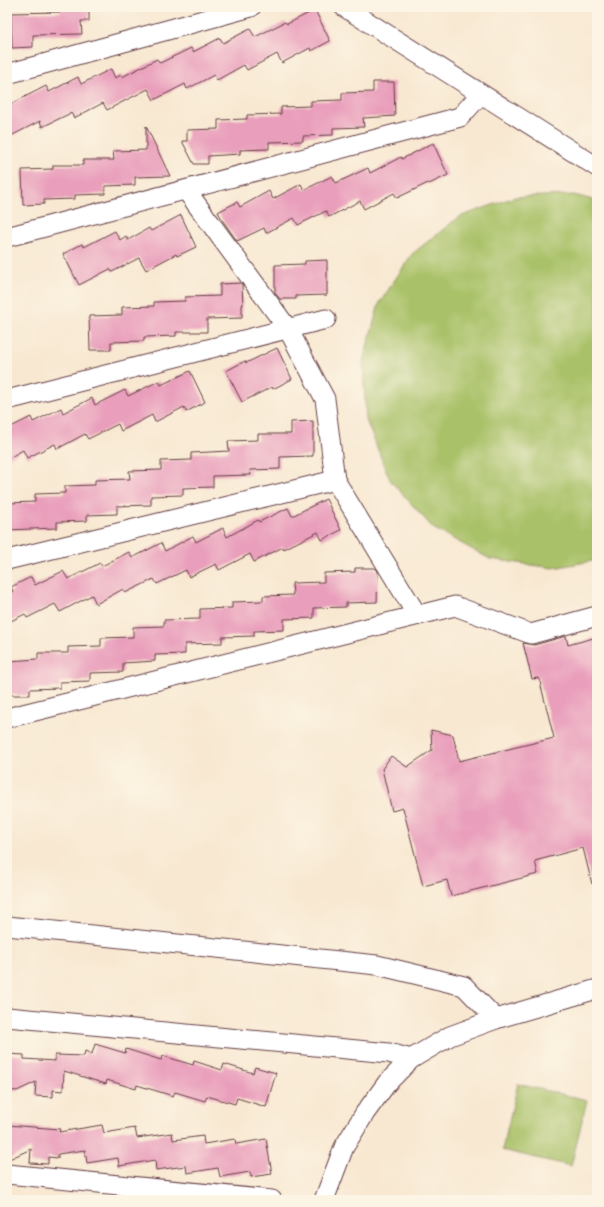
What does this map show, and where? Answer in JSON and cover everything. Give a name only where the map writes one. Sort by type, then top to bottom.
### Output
[{"type":"street","points":[[7,74],[251,7]]},
{"type":"street","points":[[344,7],[597,167]]},
{"type":"street","points":[[7,237],[460,117],[481,94]]},
{"type":"street","points":[[186,190],[288,329],[325,399],[335,480],[418,616]]},
{"type":"street","points":[[7,400],[326,319]]},
{"type":"street","points":[[7,560],[335,480]]},
{"type":"street","points":[[7,718],[455,606],[531,634],[597,616]]},
{"type":"street","points":[[7,926],[377,965],[464,986],[496,1019]]},
{"type":"street","points":[[324,1200],[344,1147],[386,1083],[411,1059],[450,1036],[496,1019],[597,990]]},
{"type":"street","points":[[7,1017],[389,1053],[411,1059]]},
{"type":"street","points":[[7,1174],[272,1200]]},
{"type":"green space","points":[[574,195],[597,201],[597,560],[553,568],[490,559],[433,528],[390,480],[366,420],[363,361],[379,304],[412,254],[459,217],[515,197]]},
{"type":"green space","points":[[518,1084],[587,1100],[571,1166],[502,1150]]},
{"type":"building","points":[[60,7],[89,7],[89,21],[81,21],[82,34],[33,35],[33,47],[12,48],[11,13],[60,12]]},
{"type":"building","points":[[315,10],[330,41],[311,51],[310,48],[282,63],[277,54],[247,70],[244,65],[217,80],[214,75],[187,89],[185,84],[154,100],[148,89],[107,110],[103,103],[74,118],[71,113],[42,127],[40,121],[7,138],[7,106],[46,86],[49,92],[78,77],[81,84],[111,69],[115,78],[121,75],[122,77],[157,59],[160,63],[191,48],[193,52],[220,38],[223,43],[250,29],[255,37],[285,22],[287,24]]},
{"type":"building","points":[[373,82],[394,82],[395,116],[363,118],[364,127],[333,128],[333,135],[303,136],[303,141],[269,142],[269,149],[240,150],[240,154],[208,156],[208,164],[194,164],[182,141],[187,141],[187,130],[218,129],[218,120],[247,119],[247,115],[281,114],[281,107],[311,106],[311,101],[342,100],[342,93],[373,92]]},
{"type":"building","points":[[146,126],[170,176],[135,177],[135,185],[105,186],[105,194],[75,195],[75,199],[44,200],[44,204],[23,205],[22,170],[53,169],[53,165],[83,165],[83,160],[114,160],[113,151],[146,150]]},
{"type":"building","points":[[433,143],[448,175],[397,198],[394,193],[364,209],[360,201],[329,217],[326,211],[298,225],[294,218],[266,233],[264,228],[237,241],[218,212],[237,202],[240,207],[269,191],[273,199],[301,184],[304,190],[332,176],[336,183],[368,168],[370,173]]},
{"type":"building","points":[[181,215],[196,247],[177,256],[176,254],[146,270],[139,258],[112,272],[110,269],[79,285],[63,254],[82,244],[84,247],[115,231],[120,240],[126,236],[128,240],[149,228],[151,231]]},
{"type":"building","points":[[327,260],[327,295],[296,296],[296,299],[280,299],[275,293],[275,265],[305,264],[305,261]]},
{"type":"building","points":[[241,283],[243,305],[242,318],[207,319],[207,332],[176,332],[176,336],[144,337],[144,341],[111,342],[111,350],[90,350],[89,316],[122,315],[122,307],[154,306],[154,302],[185,301],[185,297],[220,296],[220,284]]},
{"type":"building","points":[[277,348],[292,379],[242,402],[226,371],[245,361],[246,363]]},
{"type":"building","points":[[190,371],[205,402],[186,412],[184,407],[155,422],[152,415],[121,431],[118,424],[88,439],[85,434],[57,449],[55,444],[27,458],[23,450],[7,459],[7,429],[31,417],[33,422],[61,408],[63,413],[92,398],[95,405],[125,390],[128,396],[159,381],[161,385]]},
{"type":"building","points":[[313,421],[313,456],[280,457],[280,469],[250,470],[251,475],[213,476],[213,487],[183,488],[183,495],[151,496],[151,505],[117,506],[117,514],[87,515],[87,521],[57,522],[57,528],[7,530],[7,503],[35,502],[35,494],[65,493],[65,486],[95,485],[95,480],[130,479],[129,471],[161,470],[161,461],[191,460],[191,453],[229,451],[228,441],[258,440],[258,434],[291,434],[291,422]]},
{"type":"building","points":[[326,499],[341,530],[322,540],[318,532],[284,549],[283,547],[254,562],[250,554],[219,570],[216,564],[189,577],[186,570],[157,584],[154,579],[125,593],[123,589],[96,604],[92,595],[60,612],[55,604],[27,618],[25,614],[7,623],[7,594],[13,591],[11,587],[31,577],[35,585],[63,571],[68,579],[100,563],[102,566],[129,552],[132,558],[161,543],[165,551],[193,536],[196,542],[223,528],[227,537],[258,520],[259,522],[288,508],[292,516]]},
{"type":"building","points":[[355,568],[375,568],[378,571],[377,602],[346,603],[346,607],[314,608],[314,618],[284,619],[284,630],[254,631],[254,636],[222,637],[222,643],[185,644],[185,654],[155,655],[155,661],[123,663],[123,672],[90,673],[90,681],[60,682],[60,688],[30,689],[30,695],[9,695],[8,661],[38,659],[38,653],[68,653],[68,647],[101,646],[101,638],[133,637],[133,627],[164,626],[164,620],[200,619],[200,609],[232,608],[232,602],[263,601],[263,596],[293,595],[292,583],[324,582],[324,573],[355,572]]},
{"type":"building","points":[[566,636],[568,645],[597,637],[597,883],[592,884],[583,848],[535,861],[538,874],[451,896],[447,880],[423,886],[403,808],[392,811],[382,769],[391,756],[407,767],[432,750],[431,730],[453,735],[459,761],[554,738],[539,678],[532,679],[523,643],[534,645]]},
{"type":"building","points":[[95,1044],[125,1053],[126,1049],[161,1060],[163,1056],[193,1065],[194,1061],[222,1070],[224,1064],[253,1073],[255,1067],[276,1073],[266,1107],[237,1098],[235,1104],[207,1096],[205,1101],[175,1092],[173,1096],[137,1085],[136,1089],[107,1080],[106,1084],[64,1071],[63,1091],[53,1090],[53,1097],[35,1096],[36,1082],[17,1091],[7,1090],[7,1054],[24,1055],[24,1059],[55,1061],[55,1055],[84,1056],[85,1051],[92,1054]]},
{"type":"building","points":[[7,1125],[60,1129],[59,1132],[102,1125],[104,1133],[135,1128],[137,1138],[172,1133],[173,1140],[203,1136],[204,1144],[235,1139],[236,1144],[266,1139],[272,1174],[251,1177],[250,1172],[220,1177],[218,1168],[187,1173],[186,1166],[156,1170],[155,1160],[119,1166],[118,1158],[87,1163],[85,1150],[58,1154],[58,1158],[48,1157],[48,1164],[30,1163],[31,1149],[7,1160]]}]
